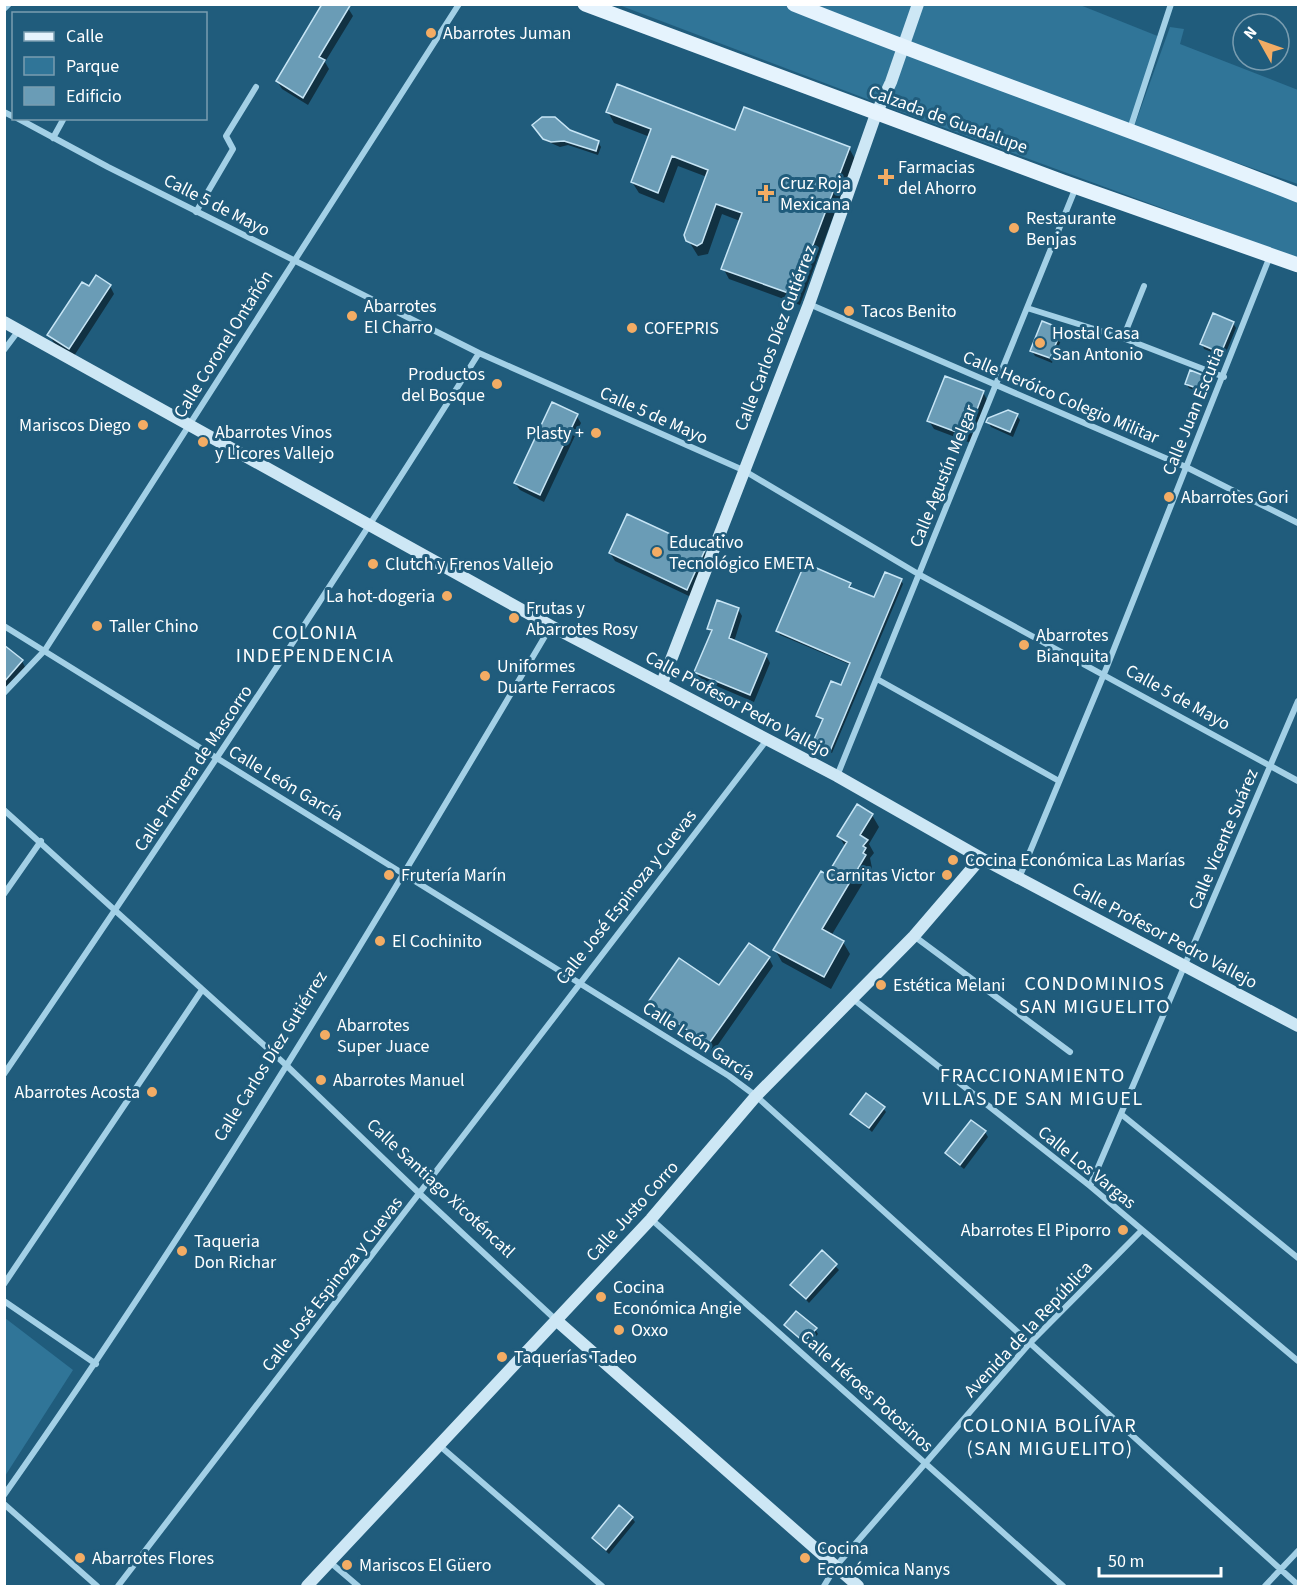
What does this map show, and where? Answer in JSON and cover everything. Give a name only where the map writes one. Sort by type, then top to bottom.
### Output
[{"type":"main road","name":"Calzada de Guadalupe","points":[[585,4],[876,114],[1299,266]]},
{"type":"main road","points":[[794,4],[903,48],[1130,129],[1299,195]]},
{"type":"street","points":[[4,9],[9,4]]},
{"type":"street","name":"Calle Coronel Ontañón","points":[[4,693],[45,650],[189,426],[292,260],[459,4]]},
{"type":"street","name":"Calle Carlos Díez Gutiérrez","points":[[662,683],[809,304],[876,114],[918,4]]},
{"type":"street","points":[[1130,129],[1171,4]]},
{"type":"street","points":[[196,212],[233,149],[226,136],[256,87]]},
{"type":"street","name":"Calle 5 de Mayo","points":[[19,120],[196,212],[479,353],[744,470],[920,575],[1299,781]]},
{"type":"street","points":[[53,138],[63,120]]},
{"type":"street","name":"Calle Agustín Melgar","points":[[837,776],[1076,186]]},
{"type":"street","name":"Calle Juan Escutia","points":[[1019,878],[1224,377],[1270,256]]},
{"type":"street","points":[[1123,338],[1144,286]]},
{"type":"street","name":"Calle Heróico Colegio Militar","points":[[809,304],[996,387],[1186,467],[1299,523]]},
{"type":"street","points":[[1027,308],[1123,338],[1224,377]]},
{"type":"street","name":"Calle Profesor Pedro Vallejo","points":[[4,322],[551,626],[662,683],[766,741],[837,776],[981,858],[1299,1026]]},
{"type":"street","points":[[4,350],[18,330]]},
{"type":"street","name":"Calle Primera de Mascorro","points":[[4,1074],[218,760],[371,526],[479,353]]},
{"type":"street","name":"Calle León García","points":[[4,626],[218,760],[406,873],[729,1076],[756,1096],[1299,1585]]},
{"type":"street","name":"Calle Carlos Díez Gutiérrez","points":[[4,1495],[96,1364],[286,1065],[406,873],[551,626]]},
{"type":"street","points":[[877,679],[1059,781]]},
{"type":"street","name":"Calle Vicente Suárez","points":[[1090,1186],[1299,701]]},
{"type":"street","name":"Calle José Espinoza y Cuevas","points":[[118,1587],[420,1194],[579,982],[766,741]]},
{"type":"street","name":"Calle Santiago Xicoténcatl","points":[[4,810],[41,841],[286,1065],[556,1320],[858,1587]]},
{"type":"street","points":[[4,894],[41,841]]},
{"type":"street","name":"Calle Justo Corro","points":[[307,1587],[651,1219],[756,1096],[914,936],[981,858]]},
{"type":"street","points":[[914,936],[1070,1052]]},
{"type":"street","points":[[4,1284],[202,990]]},
{"type":"street","name":"Calle Los Vargas","points":[[853,999],[1090,1186],[1299,1361]]},
{"type":"street","points":[[1121,1114],[1299,1258]]},
{"type":"street","name":"Calle Héroes Potosinos","points":[[651,1219],[1063,1587]]},
{"type":"street","name":"Avenida de la República","points":[[824,1587],[836,1566],[927,1465],[1029,1344],[1141,1231]]},
{"type":"street","points":[[4,1301],[96,1364]]},
{"type":"street","points":[[440,1446],[602,1587]]},
{"type":"street","points":[[4,1504],[97,1587]]},
{"type":"street","points":[[1265,1587],[1299,1551]]},
{"type":"street","points":[[331,1563],[358,1587]]},
{"type":"green space","points":[[619,5],[1080,5],[1160,37],[1130,129],[1298,202],[1298,258],[888,107]]},
{"type":"green space","points":[[1170,27],[1184,29],[1180,44],[1231,64],[1231,72],[1252,72],[1298,90],[1298,184],[1134,127]]},
{"type":"green space","points":[[5,1318],[73,1370],[4,1476]]},
{"type":"building","points":[[322,4],[351,4],[319,57],[325,60],[303,98],[276,81]]},
{"type":"building","name":"Cruz Roja Mexicana","points":[[617,84],[735,130],[744,107],[850,147],[794,295],[721,269],[742,213],[716,204],[702,243],[697,246],[686,241],[684,235],[708,170],[672,156],[658,193],[631,182],[651,129],[606,112]]},
{"type":"building","points":[[542,117],[555,117],[570,130],[599,141],[596,151],[564,141],[551,142],[543,139],[532,125]]},
{"type":"building","points":[[96,275],[111,285],[69,349],[47,335],[82,282],[89,286]]},
{"type":"building","points":[[1213,313],[1234,322],[1221,353],[1200,344]]},
{"type":"building","name":"Hostal Casa San Antonio","points":[[1042,321],[1062,329],[1050,358],[1030,351]]},
{"type":"building","points":[[1190,370],[1210,378],[1205,391],[1185,384]]},
{"type":"building","points":[[945,376],[984,391],[967,436],[927,421]]},
{"type":"building","points":[[552,402],[578,414],[540,495],[514,483]]},
{"type":"building","points":[[1008,410],[1018,414],[1010,432],[986,422],[988,418]]},
{"type":"building","name":"Educativo Tecnológico EMETA","points":[[627,514],[705,550],[687,590],[609,553]]},
{"type":"building","points":[[805,563],[851,583],[849,587],[874,597],[885,572],[902,579],[830,751],[812,744],[823,719],[816,716],[831,681],[841,685],[850,663],[776,631]]},
{"type":"building","points":[[717,600],[739,608],[729,638],[767,654],[750,695],[694,672],[712,630],[707,629]]},
{"type":"building","points":[[4,645],[23,660],[4,682]]},
{"type":"building","points":[[857,804],[873,814],[860,835],[868,840],[863,846],[866,848],[863,853],[866,855],[822,929],[844,941],[824,977],[773,950],[821,871],[827,875],[847,842],[837,836]]},
{"type":"building","points":[[749,943],[770,957],[708,1045],[648,1002],[679,958],[719,985]]},
{"type":"building","points":[[866,1093],[885,1107],[869,1128],[850,1114]]},
{"type":"building","points":[[971,1120],[986,1131],[960,1165],[945,1153]]},
{"type":"building","points":[[822,1250],[837,1264],[806,1299],[790,1285]]},
{"type":"building","points":[[796,1311],[817,1328],[804,1342],[784,1325]]},
{"type":"building","points":[[619,1505],[633,1517],[606,1550],[592,1538]]},
{"type":"place","name":"Abarrotes Juman","points":[[431,33]]},
{"type":"place","name":"Farmacias del Ahorro","points":[[886,177]]},
{"type":"place","name":"Cruz Roja Mexicana","points":[[766,193]]},
{"type":"place","name":"Restaurante Benjas","points":[[1014,228]]},
{"type":"place","name":"Tacos Benito","points":[[849,311]]},
{"type":"place","name":"Abarrotes El Charro","points":[[352,316]]},
{"type":"place","name":"COFEPRIS","points":[[632,328]]},
{"type":"place","name":"Hostal Casa San Antonio","points":[[1040,343]]},
{"type":"place","name":"Productos del Bosque","points":[[497,384]]},
{"type":"place","name":"Mariscos Diego","points":[[143,425]]},
{"type":"place","name":"Plasty +","points":[[596,433]]},
{"type":"place","name":"Abarrotes Vinos y Licores Vallejo","points":[[203,442]]},
{"type":"place","name":"Abarrotes Gori","points":[[1169,497]]},
{"type":"place","name":"Educativo Tecnológico EMETA","points":[[657,552]]},
{"type":"place","name":"Clutch y Frenos Vallejo","points":[[373,564]]},
{"type":"place","name":"La hot-dogeria","points":[[447,596]]},
{"type":"place","name":"Frutas y Abarrotes Rosy","points":[[514,618]]},
{"type":"place","name":"Taller Chino","points":[[97,626]]},
{"type":"place","name":"Abarrotes Bianquita","points":[[1024,645]]},
{"type":"place","name":"Uniformes Duarte Ferracos","points":[[485,676]]},
{"type":"place","name":"Cocina Económica Las Marías","points":[[953,860]]},
{"type":"place","name":"Frutería Marín","points":[[389,875]]},
{"type":"place","name":"Carnitas Victor","points":[[947,875]]},
{"type":"place","name":"El Cochinito","points":[[380,941]]},
{"type":"place","name":"Estética Melani","points":[[881,985]]},
{"type":"place","name":"Abarrotes Super Juace","points":[[325,1035]]},
{"type":"place","name":"Abarrotes Manuel","points":[[321,1080]]},
{"type":"place","name":"Abarrotes Acosta","points":[[152,1092]]},
{"type":"place","name":"Abarrotes El Piporro","points":[[1123,1230]]},
{"type":"place","name":"Taqueria Don Richar","points":[[182,1251]]},
{"type":"place","name":"Cocina Económica Angie","points":[[601,1297]]},
{"type":"place","name":"Oxxo","points":[[619,1330]]},
{"type":"place","name":"Taquerías Tadeo","points":[[502,1357]]},
{"type":"place","name":"Abarrotes Flores","points":[[80,1558]]},
{"type":"place","name":"Cocina Económica Nanys","points":[[805,1558]]},
{"type":"place","name":"Mariscos El Güero","points":[[347,1565]]},
{"type":"district","name":"COLONIA INDEPENDENCIA","points":[[315,644]]},
{"type":"district","name":"CONDOMINIOS SAN MIGUELITO","points":[[1095,994]]},
{"type":"district","name":"FRACCIONAMIENTO VILLAS DE SAN MIGUEL","points":[[1033,1086]]},
{"type":"district","name":"COLONIA BOLÍVAR (SAN MIGUELITO)","points":[[1050,1436]]}]
